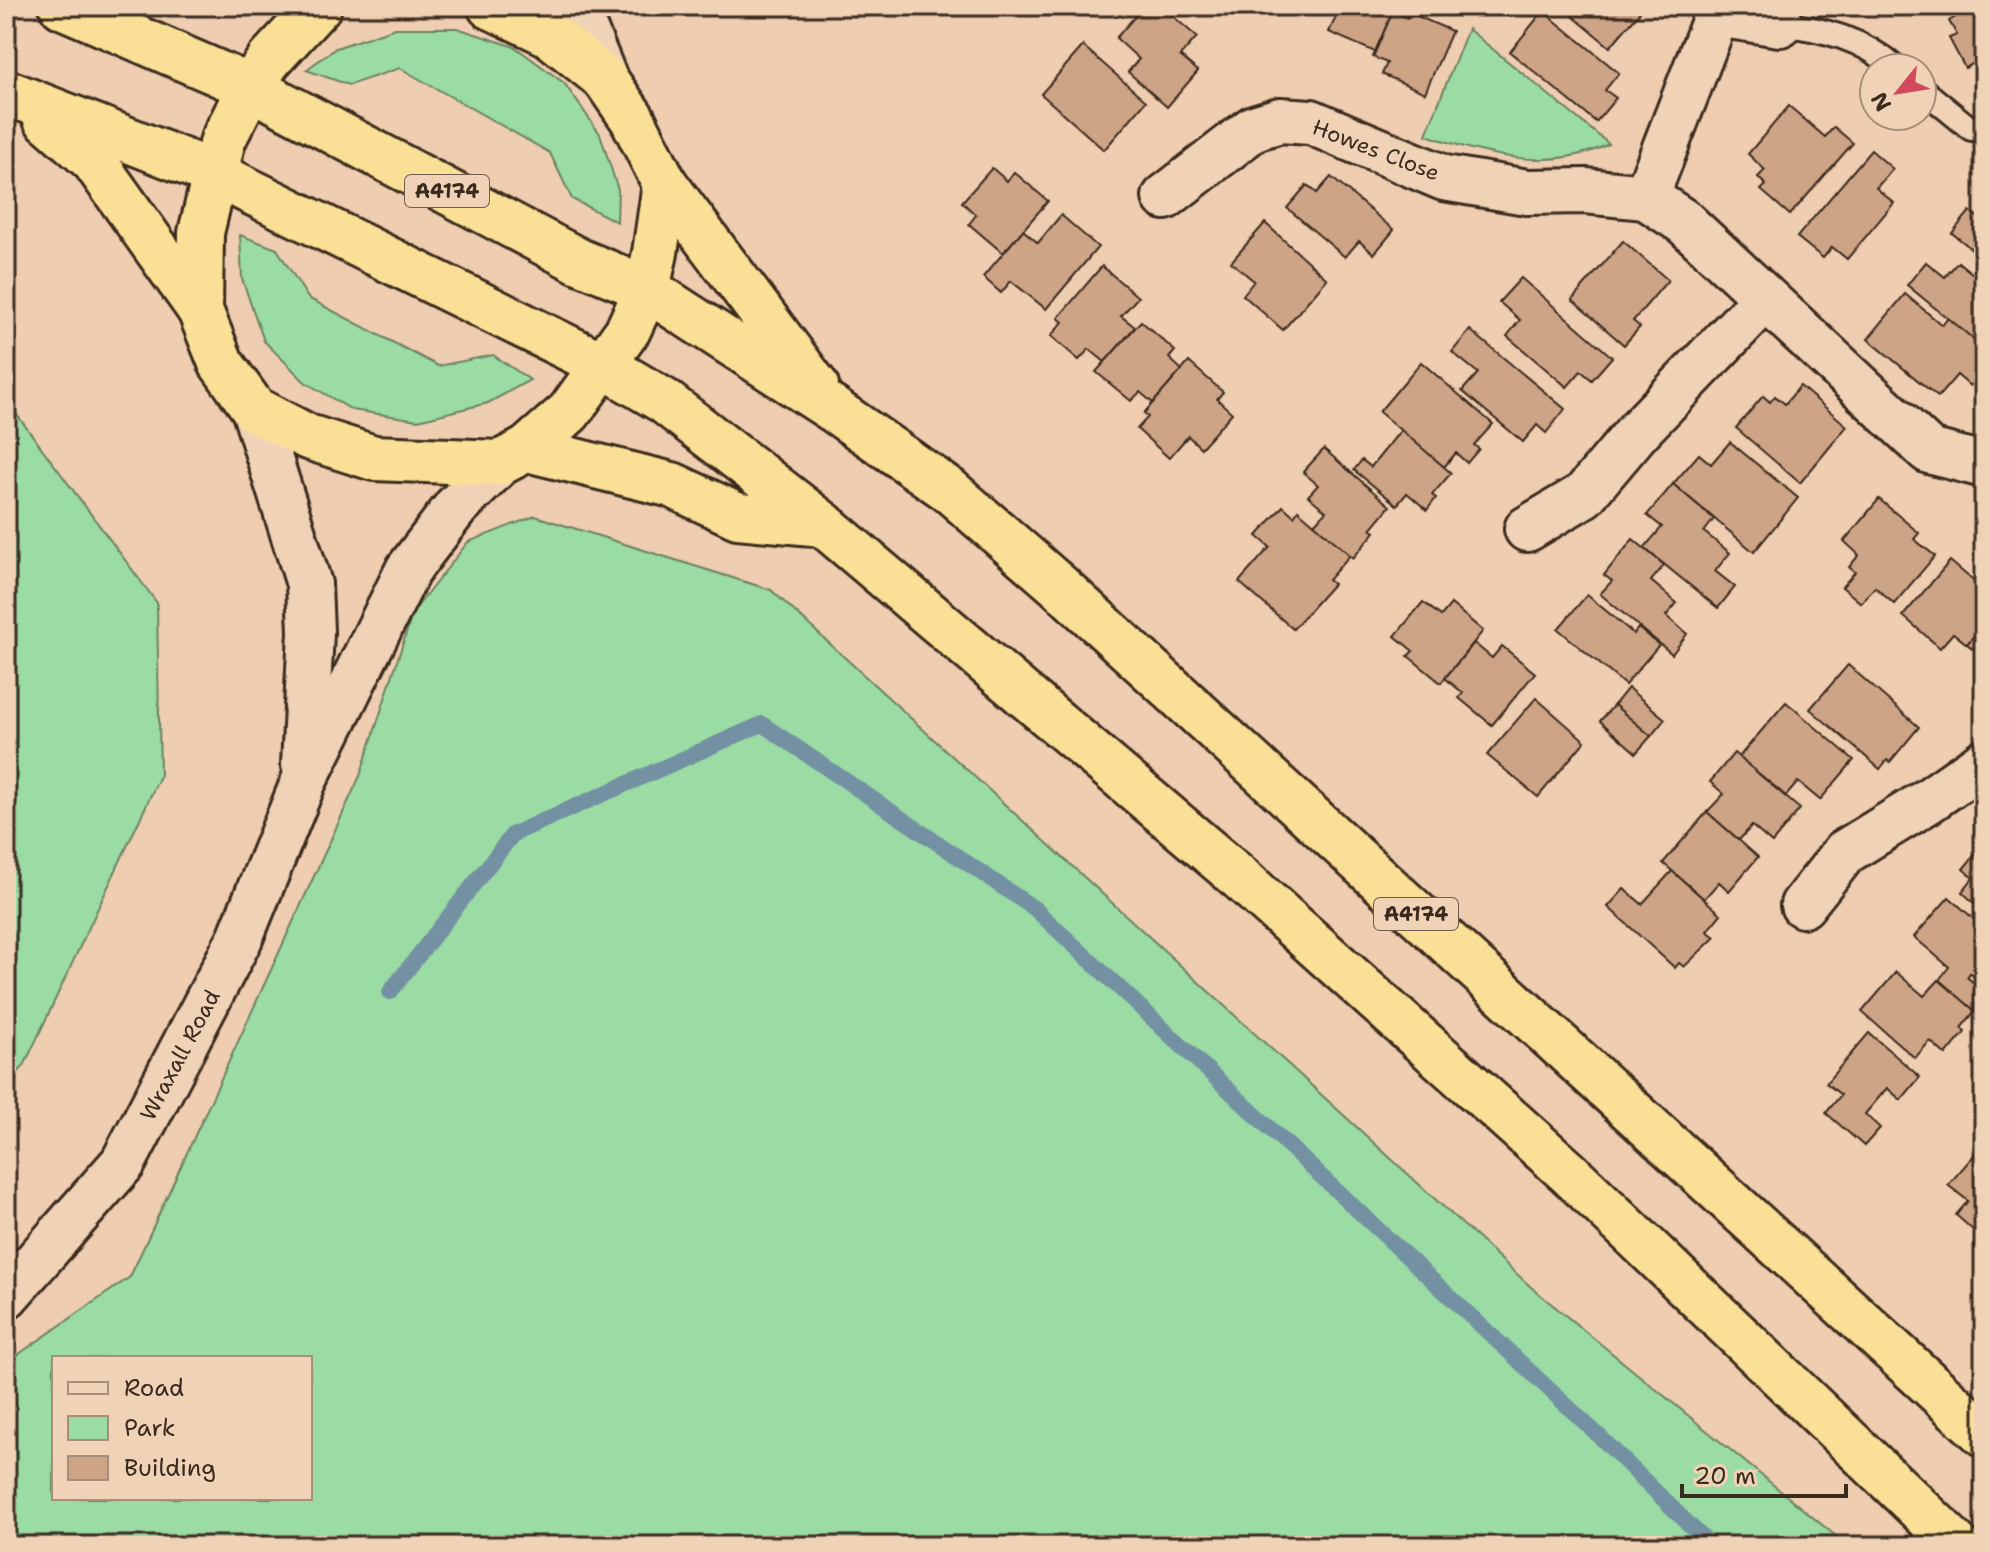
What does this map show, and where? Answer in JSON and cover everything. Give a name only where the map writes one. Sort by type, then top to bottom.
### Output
[{"type":"highway","name":"A4174","points":[[62,6],[250,87],[579,261],[647,289],[834,410],[949,490],[1058,585],[1984,1434]]},
{"type":"highway","points":[[490,6],[549,34],[605,79],[632,118],[665,184],[647,289],[628,330],[569,412],[514,456]]},
{"type":"highway","points":[[200,310],[201,233],[223,140],[250,87],[315,7]]},
{"type":"highway","points":[[15,96],[213,173],[603,365],[664,401],[823,524],[1239,877],[1569,1173],[1958,1546]]},
{"type":"highway","points":[[15,96],[94,161],[200,310],[221,363],[254,409],[308,437],[374,458],[514,456],[672,485],[738,516],[823,524]]},
{"type":"highway","name":"A4174","points":[[665,184],[834,410]]},
{"type":"street","points":[[575,6],[605,79]]},
{"type":"street","points":[[1646,197],[1718,10],[1780,24]]},
{"type":"street","name":"Howes Close","points":[[1165,197],[1254,128],[1280,120],[1311,122],[1444,178],[1527,192],[1585,191],[1646,197],[1684,222],[1929,451],[1984,465]]},
{"type":"street","points":[[1527,529],[1584,495],[1638,431],[1764,300]]},
{"type":"street","name":"Wraxall Road","points":[[254,409],[309,584],[311,632],[303,783]]},
{"type":"street","name":"Wraxall Road","points":[[6,1296],[123,1163],[240,938],[303,783],[408,570],[456,507],[514,456]]},
{"type":"street","points":[[1803,905],[1845,852],[1984,762]]},
{"type":"lane","points":[[1780,24],[1813,28],[1856,41],[1876,52]]},
{"type":"lane","points":[[1938,102],[1971,129]]},
{"type":"green space","points":[[395,28],[457,28],[515,47],[564,83],[600,134],[618,190],[617,222],[572,199],[550,153],[400,68],[349,85],[306,70],[336,48]]},
{"type":"green space","points":[[1468,29],[1609,144],[1563,158],[1517,158],[1426,135]]},
{"type":"green space","points":[[240,235],[277,249],[308,298],[438,366],[493,355],[530,380],[488,403],[418,420],[352,410],[305,382],[264,341],[242,279]]},
{"type":"green space","points":[[6,400],[157,603],[160,776],[24,1066],[6,1086]]},
{"type":"green space","points":[[535,516],[771,590],[1532,1288],[1848,1546],[6,1546],[6,1363],[130,1277],[360,776],[413,612],[468,542]]},
{"type":"building","points":[[1144,6],[1161,6],[1197,37],[1180,56],[1198,71],[1167,107],[1128,72],[1139,59],[1116,38]]},
{"type":"building","points":[[1341,6],[1395,6],[1375,52],[1329,32]]},
{"type":"building","points":[[1645,6],[1610,47],[1563,8]]},
{"type":"building","points":[[1954,6],[1984,6],[1984,57],[1965,68],[1949,38],[1957,35],[1949,21],[1959,15]]},
{"type":"building","points":[[1393,11],[1407,18],[1410,13],[1452,31],[1425,93],[1382,74],[1387,63],[1373,57]]},
{"type":"building","points":[[1543,11],[1619,73],[1605,90],[1616,98],[1596,122],[1510,52]]},
{"type":"building","points":[[1083,46],[1146,101],[1104,150],[1041,94]]},
{"type":"building","points":[[1789,106],[1825,137],[1834,127],[1853,143],[1790,215],[1761,190],[1766,185],[1758,177],[1765,170],[1748,154]]},
{"type":"building","points":[[1871,150],[1893,169],[1876,188],[1894,203],[1847,259],[1832,247],[1823,258],[1797,237]]},
{"type":"building","points":[[992,168],[1007,181],[1014,172],[1048,201],[1003,253],[969,224],[976,215],[962,202]]},
{"type":"building","points":[[1331,177],[1394,230],[1374,254],[1359,241],[1345,257],[1287,208],[1307,185],[1317,193]]},
{"type":"building","points":[[1970,211],[1984,222],[1984,259],[1952,233]]},
{"type":"building","points":[[1061,215],[1098,247],[1046,309],[1011,281],[1001,293],[983,277],[1023,230],[1038,243]]},
{"type":"building","points":[[1265,223],[1327,279],[1283,330],[1243,295],[1254,281],[1231,262]]},
{"type":"building","points":[[1623,241],[1668,280],[1633,321],[1640,327],[1624,345],[1572,300]]},
{"type":"building","points":[[1926,262],[1945,277],[1958,262],[1984,283],[1984,348],[1907,285]]},
{"type":"building","points":[[1102,266],[1138,297],[1121,316],[1135,327],[1105,362],[1089,349],[1079,360],[1051,336],[1063,322],[1058,318]]},
{"type":"building","points":[[1521,278],[1612,357],[1592,380],[1581,371],[1567,387],[1507,336],[1520,320],[1499,302]]},
{"type":"building","points":[[1905,294],[1942,325],[1948,318],[1984,348],[1984,369],[1970,386],[1957,375],[1938,397],[1868,339]]},
{"type":"building","points":[[1141,321],[1175,351],[1169,358],[1182,370],[1153,403],[1140,392],[1131,401],[1096,372]]},
{"type":"building","points":[[1470,330],[1565,409],[1546,433],[1537,425],[1523,442],[1462,391],[1478,373],[1452,352]]},
{"type":"building","points":[[1189,362],[1223,392],[1217,399],[1232,413],[1201,448],[1188,436],[1169,458],[1137,429],[1148,417],[1144,413]]},
{"type":"building","points":[[1421,362],[1493,424],[1474,445],[1479,449],[1467,463],[1456,453],[1444,467],[1379,412]]},
{"type":"building","points":[[1800,386],[1847,426],[1800,483],[1736,428],[1763,396],[1770,402],[1775,396],[1785,404]]},
{"type":"building","points":[[1401,430],[1451,473],[1432,495],[1436,498],[1427,510],[1407,493],[1397,505],[1354,470],[1362,460],[1371,467]]},
{"type":"building","points":[[1730,442],[1798,498],[1754,552],[1673,484],[1699,454],[1711,464]]},
{"type":"building","points":[[1324,449],[1390,506],[1371,529],[1375,532],[1353,558],[1314,524],[1326,511],[1308,496],[1318,485],[1303,472]]},
{"type":"building","points":[[1673,484],[1714,519],[1704,532],[1730,553],[1715,571],[1735,587],[1718,608],[1644,548],[1662,527],[1647,515]]},
{"type":"building","points":[[1879,499],[1919,533],[1914,539],[1935,556],[1894,604],[1875,587],[1861,603],[1842,587],[1855,572],[1849,567],[1859,555],[1844,541]]},
{"type":"building","points":[[1283,506],[1294,516],[1298,510],[1350,555],[1328,580],[1333,584],[1293,629],[1239,582],[1270,547],[1257,536]]},
{"type":"building","points":[[1633,539],[1664,565],[1651,581],[1677,603],[1666,616],[1687,634],[1672,654],[1600,594],[1612,581],[1604,575]]},
{"type":"building","points":[[1950,561],[1984,590],[1984,624],[1967,644],[1953,633],[1940,648],[1903,616]]},
{"type":"building","points":[[1587,595],[1634,634],[1638,628],[1659,645],[1625,685],[1558,629]]},
{"type":"building","points":[[1423,602],[1441,616],[1451,604],[1483,631],[1441,683],[1408,656],[1413,651],[1395,636]]},
{"type":"building","points":[[1984,624],[1984,657],[1967,644]]},
{"type":"building","points":[[1474,643],[1492,658],[1502,646],[1535,673],[1492,725],[1459,698],[1463,693],[1445,678]]},
{"type":"building","points":[[1848,665],[1919,727],[1890,762],[1887,760],[1880,769],[1810,709]]},
{"type":"building","points":[[1628,688],[1665,719],[1651,736],[1614,705]]},
{"type":"building","points":[[1536,698],[1585,741],[1538,797],[1487,755]]},
{"type":"building","points":[[1786,702],[1854,760],[1820,800],[1798,782],[1786,796],[1739,757]]},
{"type":"building","points":[[1614,705],[1651,736],[1636,753],[1600,721]]},
{"type":"building","points":[[1734,753],[1800,809],[1772,843],[1752,826],[1739,840],[1707,812],[1724,794],[1710,782]]},
{"type":"building","points":[[1707,812],[1758,857],[1729,891],[1719,882],[1704,899],[1663,863]]},
{"type":"building","points":[[1984,844],[1984,912],[1962,892],[1973,878],[1963,869]]},
{"type":"building","points":[[1672,871],[1721,914],[1707,931],[1715,937],[1684,967],[1679,963],[1675,968],[1608,907],[1624,889],[1642,904]]},
{"type":"building","points":[[1949,897],[1984,928],[1984,983],[1970,973],[1967,977],[1984,992],[1984,1001],[1975,1011],[1939,980],[1949,967],[1914,937]]},
{"type":"building","points":[[1896,972],[1924,996],[1939,980],[1975,1011],[1961,1028],[1965,1032],[1946,1055],[1930,1041],[1915,1058],[1862,1012]]},
{"type":"building","points":[[1869,1033],[1920,1077],[1901,1100],[1887,1088],[1865,1114],[1880,1128],[1864,1146],[1826,1113],[1841,1095],[1826,1083]]},
{"type":"building","points":[[1982,1146],[1984,1240],[1956,1215],[1968,1201],[1948,1185]]},
{"type":"waterway","points":[[390,992],[513,834],[762,724],[1035,909],[1596,1433],[1711,1546]]}]
